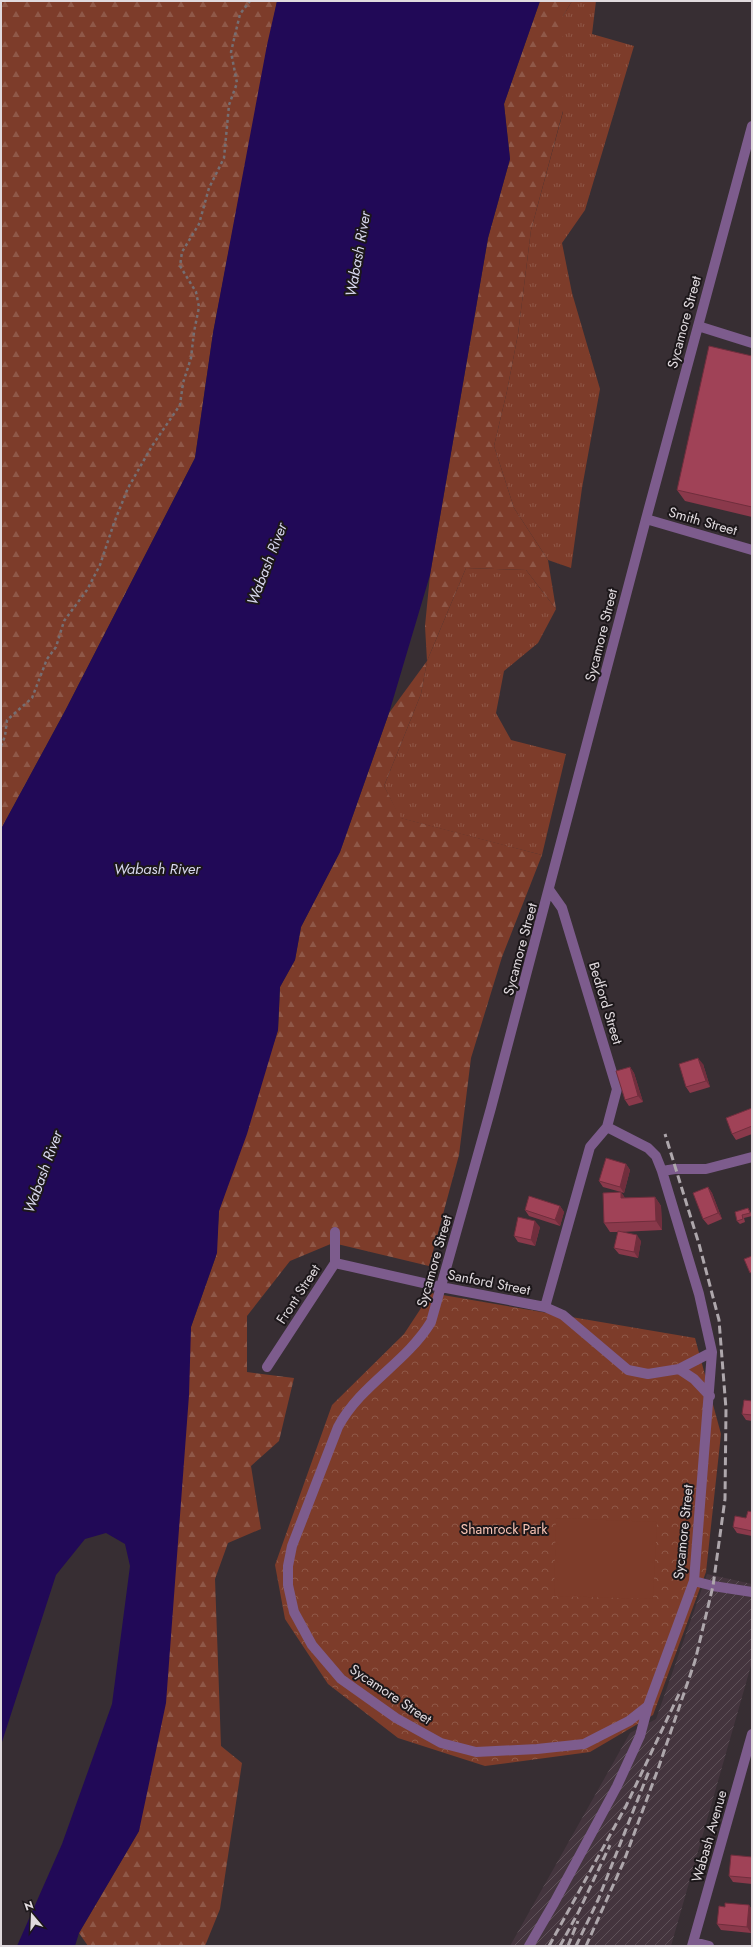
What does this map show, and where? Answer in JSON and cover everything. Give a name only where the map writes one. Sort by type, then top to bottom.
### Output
[{"type":"street","name":"Sycamore Street","points":[[662,1171],[699,1294],[712,1352],[710,1396],[694,1581],[648,1706],[629,1721],[584,1744],[537,1749],[476,1752],[441,1743],[396,1718],[340,1678],[312,1645],[294,1612],[288,1585],[288,1566],[292,1546],[338,1427],[347,1410],[357,1398],[403,1358],[423,1335],[431,1322],[550,891],[646,519],[750,142],[752,126]]},
{"type":"street","points":[[698,326],[752,343]]},
{"type":"street","name":"Smith Street","points":[[646,519],[752,550]]},
{"type":"street","name":"Bedford Street","points":[[545,1307],[590,1147],[607,1127],[617,1089],[562,908],[550,891]]},
{"type":"street","points":[[607,1127],[648,1148],[656,1156],[662,1171],[675,1169],[706,1169],[752,1158]]},
{"type":"street","name":"Front Street","points":[[267,1367],[335,1263],[335,1232]]},
{"type":"street","name":"Sanford Street","points":[[335,1263],[440,1287],[545,1307],[563,1315],[628,1370],[648,1374],[679,1369],[712,1352]]},
{"type":"street","points":[[679,1369],[694,1379],[710,1396]]},
{"type":"street","points":[[694,1581],[713,1586],[752,1592]]},
{"type":"street","points":[[528,1946],[554,1903],[617,1786],[640,1736],[648,1706]]},
{"type":"street","name":"Wabash Avenue","points":[[693,1944],[748,1765],[752,1734]]},
{"type":"street","points":[[693,1944],[709,1946]]},
{"type":"path","points":[[1,746],[5,736],[7,720],[32,698],[47,659],[56,647],[64,621],[87,590],[100,565],[128,488],[152,446],[180,405],[183,383],[192,358],[194,332],[199,307],[196,292],[180,266],[182,252],[199,224],[209,188],[224,158],[229,105],[237,84],[231,52],[240,14],[250,1]]},
{"type":"shaded area","points":[[707,1574],[752,1584],[752,1662],[671,1946],[510,1946],[630,1733],[656,1719]]},
{"type":"green space","points":[[1,1],[277,1],[213,333],[195,458],[65,711],[1,829]]},
{"type":"green space","points":[[540,1],[572,1],[563,16],[563,111],[531,230],[518,334],[494,446],[514,508],[548,560],[556,609],[526,570],[466,568],[427,661],[425,626],[430,575],[488,238],[510,159],[504,104]]},
{"type":"green space","points":[[572,1],[596,1],[592,34],[634,46],[585,210],[562,243],[572,293],[600,389],[582,488],[571,568],[548,560],[514,508],[494,446],[518,334],[531,230],[563,112],[563,16]]},
{"type":"green space","points":[[466,568],[526,570],[556,609],[538,643],[504,671],[496,713],[511,740],[566,754],[542,855],[400,818],[384,786],[421,694],[427,661]]},
{"type":"green space","points":[[427,661],[421,694],[384,786],[401,818],[542,855],[502,957],[471,1058],[459,1155],[429,1266],[333,1243],[290,1261],[247,1316],[247,1372],[294,1378],[279,1441],[251,1466],[261,1529],[228,1543],[215,1579],[221,1746],[242,1763],[220,1909],[205,1946],[88,1946],[79,1933],[139,1831],[191,1327],[216,1256],[219,1211],[278,1030],[280,987],[295,960],[301,927],[340,852],[389,713]]},
{"type":"green space","name":"Shamrock Park","points":[[431,1293],[695,1338],[721,1434],[706,1572],[653,1715],[590,1752],[485,1766],[398,1738],[328,1684],[285,1619],[275,1565],[332,1405],[404,1334]]},
{"type":"green space","points":[[556,1518],[657,1522],[653,1599],[554,1596]]},
{"type":"water","name":"Wabash River","points":[[277,1],[540,1],[504,104],[510,159],[488,238],[430,575],[389,713],[340,852],[301,927],[295,960],[280,987],[278,1030],[247,1134],[219,1211],[217,1253],[191,1327],[189,1395],[166,1703],[139,1831],[79,1933],[75,1946],[17,1946],[62,1844],[112,1704],[130,1566],[125,1544],[106,1533],[85,1539],[56,1575],[1,1745],[1,829],[65,711],[195,458],[213,333],[267,45]]},
{"type":"building","points":[[709,346],[752,356],[752,507],[677,490]]},
{"type":"building","points":[[698,1058],[706,1081],[686,1087],[679,1064]]},
{"type":"building","points":[[630,1067],[638,1096],[625,1100],[616,1071]]},
{"type":"building","points":[[752,1108],[752,1126],[732,1134],[726,1118]]},
{"type":"building","points":[[606,1158],[626,1164],[620,1187],[599,1181]]},
{"type":"building","points":[[708,1187],[718,1213],[703,1219],[693,1193]]},
{"type":"building","points":[[621,1192],[621,1198],[655,1197],[656,1221],[604,1223],[603,1193]]},
{"type":"building","points":[[529,1196],[560,1206],[555,1220],[525,1210]]},
{"type":"building","points":[[748,1208],[750,1213],[742,1215],[743,1219],[737,1221],[735,1212]]},
{"type":"building","points":[[518,1217],[535,1221],[531,1240],[514,1236]]},
{"type":"building","points":[[618,1231],[637,1235],[634,1252],[614,1248]]},
{"type":"building","points":[[752,1256],[752,1272],[750,1273],[744,1259]]},
{"type":"building","points":[[744,1400],[752,1401],[752,1415],[742,1414]]},
{"type":"building","points":[[748,1511],[752,1512],[752,1531],[733,1527],[735,1516],[746,1518]]},
{"type":"building","points":[[731,1855],[752,1857],[752,1878],[729,1876]]},
{"type":"building","points":[[725,1903],[749,1905],[747,1927],[717,1924],[719,1906],[725,1907]]},
{"type":"railway","points":[[586,1946],[624,1861],[658,1769],[695,1661],[713,1586],[725,1499],[726,1409],[719,1320],[699,1244],[665,1134]]},
{"type":"railway","points":[[549,1946],[626,1806],[679,1694]]},
{"type":"railway","points":[[576,1946],[598,1900],[649,1771]]},
{"type":"railway","points":[[560,1946],[579,1911],[610,1845]]},
{"type":"railway","points":[[568,1946],[578,1921]]}]
